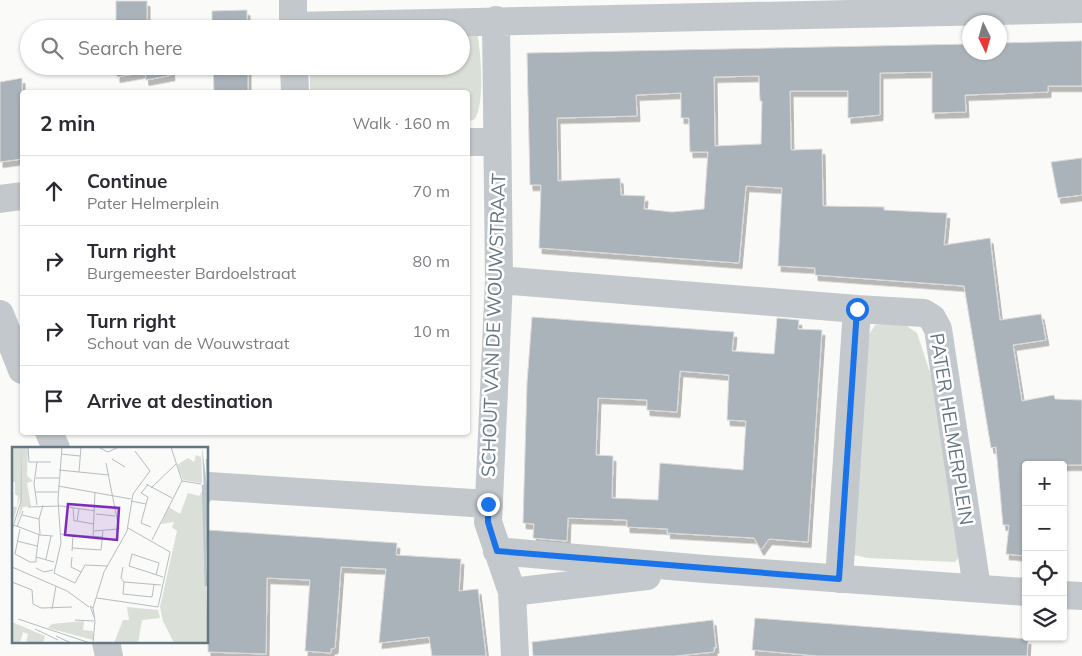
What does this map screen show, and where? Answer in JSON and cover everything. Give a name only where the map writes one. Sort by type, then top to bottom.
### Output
[{"type":"street","points":[[293,18],[496,20],[919,6],[1082,9]]},
{"type":"street","name":"SCHOUT VAN DE WOUWSTRAAT","points":[[496,20],[499,280],[488,522],[512,592],[515,656]]},
{"type":"street","points":[[294,75],[295,90]]},
{"type":"street","points":[[470,142],[498,142]]},
{"type":"street","points":[[0,200],[20,196]]},
{"type":"street","name":"PATER HELMERPLEIN","points":[[499,280],[924,313],[932,318],[938,329],[977,588]]},
{"type":"street","points":[[839,579],[857,309]]},
{"type":"street","points":[[0,314],[20,365]]},
{"type":"street","points":[[0,374],[20,375]]},
{"type":"street","points":[[51,435],[56,447]]},
{"type":"street","points":[[209,486],[488,504]]},
{"type":"street","points":[[497,551],[705,569],[1022,592]]},
{"type":"street","points":[[512,592],[705,569]]},
{"type":"street","points":[[1067,595],[1082,596]]},
{"type":"shaded area","points":[[470,33],[477,33],[481,65],[481,90],[478,111],[475,119],[470,121],[470,90],[310,90],[310,75],[470,75]]},
{"type":"shaded area","points":[[891,322],[907,326],[917,333],[934,385],[960,556],[955,562],[868,558],[854,555],[868,336],[875,325]]},
{"type":"building","points":[[116,1],[147,1],[147,20],[116,20]]},
{"type":"building","points":[[247,10],[247,20],[212,20],[212,11]]},
{"type":"building","points":[[1082,41],[1082,86],[1048,86],[1048,92],[965,95],[966,112],[932,113],[932,72],[880,73],[880,115],[848,118],[848,91],[790,91],[791,150],[822,149],[823,206],[884,207],[884,210],[947,213],[944,245],[990,238],[1000,320],[1041,314],[1046,340],[1013,345],[1022,401],[1054,395],[1055,399],[1082,400],[1082,465],[1067,465],[1067,461],[1022,461],[1022,556],[1006,554],[1009,525],[1003,525],[996,447],[991,448],[964,286],[815,275],[815,268],[778,266],[782,188],[746,186],[739,263],[539,248],[541,185],[530,185],[527,53],[962,44],[962,60],[1007,60],[1007,43]],"holes":[[[759,76],[760,101],[762,101],[761,144],[715,146],[714,77]],[[681,93],[681,118],[689,118],[690,152],[708,152],[704,209],[672,212],[644,209],[645,196],[621,195],[620,178],[558,181],[557,118],[637,116],[636,95]]]},
{"type":"building","points":[[145,75],[172,75],[146,80]]},
{"type":"building","points":[[213,75],[248,75],[248,90],[214,90]]},
{"type":"building","points":[[22,78],[22,90],[20,90],[20,159],[0,162],[0,82]]},
{"type":"building","points":[[1082,158],[1082,195],[1058,198],[1051,162]]},
{"type":"building","points":[[532,317],[734,332],[732,351],[774,354],[777,318],[799,320],[798,329],[822,330],[808,542],[769,539],[761,550],[754,538],[667,533],[668,529],[627,527],[627,520],[568,518],[567,541],[533,538],[534,524],[523,523],[527,383]],"holes":[[[680,371],[729,375],[727,420],[746,421],[743,470],[660,463],[658,500],[612,498],[613,456],[596,455],[598,398],[647,400],[647,410],[677,412]]]},
{"type":"building","points":[[209,530],[397,543],[396,555],[461,559],[459,591],[478,589],[486,656],[432,656],[429,637],[379,643],[386,569],[341,567],[335,648],[331,649],[331,653],[305,651],[310,580],[267,578],[266,654],[208,652]]},
{"type":"building","points":[[755,618],[1022,639],[1022,641],[1028,641],[1027,656],[818,656],[752,650]]},
{"type":"building","points":[[713,620],[716,648],[714,647],[714,652],[675,656],[533,656],[532,642]]},
{"type":"route","points":[[488,504],[488,522],[497,551],[839,579],[857,309]]}]
